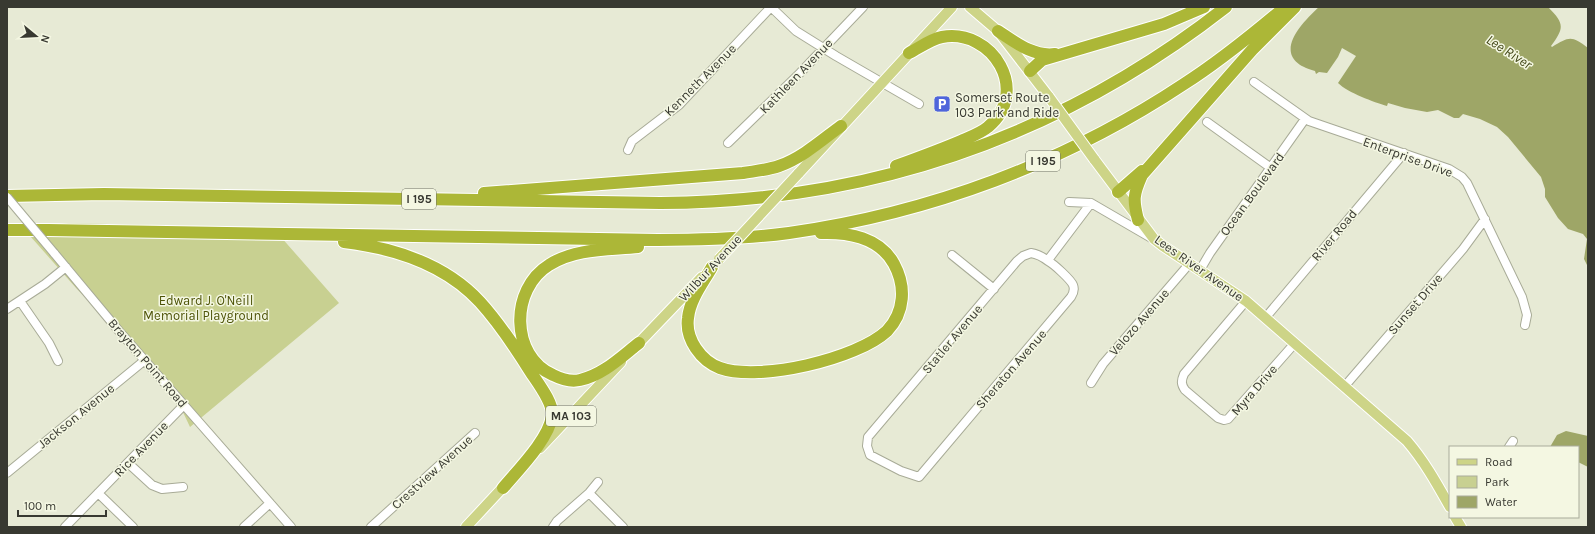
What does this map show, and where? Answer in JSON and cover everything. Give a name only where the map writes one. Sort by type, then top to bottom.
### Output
[{"type":"highway","points":[[1030,71],[1042,60],[1159,26],[1204,7]]},
{"type":"highway","name":"I 195","points":[[7,196],[104,194],[681,203],[745,200],[830,188],[933,163],[1033,125],[1084,100],[1127,75],[1181,40],[1226,7]]},
{"type":"highway","name":"I 195","points":[[7,230],[616,240],[701,240],[765,235],[850,222],[913,208],[974,188],[1041,162],[1106,131],[1167,95],[1232,50],[1285,7]]},
{"type":"highway","points":[[1138,220],[1133,203],[1135,191],[1142,176],[1244,60],[1295,7]]},
{"type":"highway","points":[[998,31],[1023,47],[1036,52],[1052,54],[1068,52]]},
{"type":"highway","points":[[830,188],[919,157],[976,134],[988,127],[1001,110],[1006,93],[1007,82],[1004,73],[994,54],[977,42],[960,37],[941,37],[909,53]]},
{"type":"highway","points":[[403,199],[579,186],[762,170],[780,166],[794,159],[841,126]]},
{"type":"highway","points":[[1118,192],[1161,154]]},
{"type":"highway","points":[[715,263],[694,298],[688,319],[688,327],[693,344],[698,351],[710,363],[721,368],[745,372],[784,370],[805,366],[843,355],[867,344],[878,338],[893,323],[901,303],[902,282],[891,259],[879,247],[864,239],[840,233],[765,235]]},
{"type":"highway","points":[[284,234],[364,245],[390,250],[405,255],[437,268],[458,283],[480,302],[502,329],[528,369],[551,405],[553,415],[548,430],[542,441],[503,488]]},
{"type":"highway","points":[[639,343],[599,373],[589,377],[578,380],[568,380],[548,373],[534,361],[526,348],[522,335],[520,315],[525,294],[530,284],[542,270],[549,264],[569,255],[701,240]]},
{"type":"main road","name":"Wilbur Avenue","points":[[466,527],[715,263],[952,7]]},
{"type":"main road","name":"Lees River Avenue","points":[[970,7],[998,31],[1030,71],[1138,220],[1154,239],[1246,301],[1407,441],[1431,472],[1449,505]]},
{"type":"main road","points":[[1456,518],[1461,527]]},
{"type":"street","points":[[771,7],[796,31],[919,104]]},
{"type":"street","name":"Kenneth Avenue","points":[[628,150],[632,141],[679,105],[771,7]]},
{"type":"street","name":"Kathleen Avenue","points":[[728,143],[774,99],[863,7]]},
{"type":"street","name":"Enterprise Drive","points":[[1254,82],[1305,119],[1449,169],[1462,177],[1467,183],[1522,297],[1527,315],[1525,325]]},
{"type":"street","name":"Ocean Boulevard","points":[[1200,270],[1210,253],[1305,119]]},
{"type":"street","points":[[1207,122],[1271,168]]},
{"type":"street","name":"River Road","points":[[1266,317],[1404,153]]},
{"type":"street","name":"Brayton Point Road","points":[[7,196],[145,360],[292,527]]},
{"type":"street","points":[[1069,202],[1091,203],[1154,239]]},
{"type":"street","points":[[1048,260],[1091,203]]},
{"type":"street","name":"Sunset Drive","points":[[1344,387],[1463,248],[1485,219]]},
{"type":"street","name":"Statler Avenue","points":[[867,446],[868,437],[1018,262],[1026,254],[1037,254],[1048,260]]},
{"type":"street","points":[[952,255],[994,289]]},
{"type":"street","name":"Sheraton Avenue","points":[[867,446],[870,455],[875,459],[900,471],[919,477],[1074,293],[1073,285],[1048,260]]},
{"type":"street","name":"Velozo Avenue","points":[[1091,383],[1103,364],[1190,263]]},
{"type":"street","points":[[7,309],[46,284],[66,267]]},
{"type":"street","points":[[20,301],[49,343],[58,362]]},
{"type":"street","name":"Myra Drive","points":[[1246,301],[1184,374],[1182,384],[1186,390],[1218,418],[1224,420],[1228,419],[1295,344]]},
{"type":"street","name":"Jackson Avenue","points":[[7,473],[145,360]]},
{"type":"street","name":"Rice Avenue","points":[[65,527],[184,405]]},
{"type":"street","name":"Crestview Avenue","points":[[371,527],[475,433]]},
{"type":"street","points":[[128,463],[152,485],[162,489],[182,487]]},
{"type":"street","points":[[553,527],[557,521],[589,493],[598,482]]},
{"type":"street","points":[[98,493],[133,527]]},
{"type":"street","points":[[589,493],[623,527]]},
{"type":"street","points":[[244,527],[270,503]]},
{"type":"green space","name":"Edward J. O'Neill Memorial Playground","points":[[68,223],[273,228],[339,303],[190,427],[172,389],[137,349],[76,288],[23,228]]},
{"type":"water","name":"Lee River","points":[[1319,7],[1548,7],[1554,13],[1561,26],[1558,35],[1551,46],[1552,47],[1566,39],[1574,39],[1588,48],[1588,267],[1584,259],[1587,239],[1583,234],[1568,229],[1558,218],[1545,197],[1545,189],[1541,177],[1508,137],[1497,127],[1480,119],[1463,114],[1459,118],[1454,118],[1438,110],[1427,112],[1388,103],[1387,106],[1354,94],[1338,83],[1356,56],[1342,48],[1338,57],[1327,73],[1319,72],[1316,74],[1315,71],[1301,66],[1294,59],[1291,51],[1292,42],[1296,33]]},
{"type":"water","points":[[1566,431],[1588,436],[1588,467],[1579,462],[1579,446],[1551,446],[1557,435]]},
{"type":"place","name":"Somerset Route 103 Park and Ride","points":[[942,104]]}]
